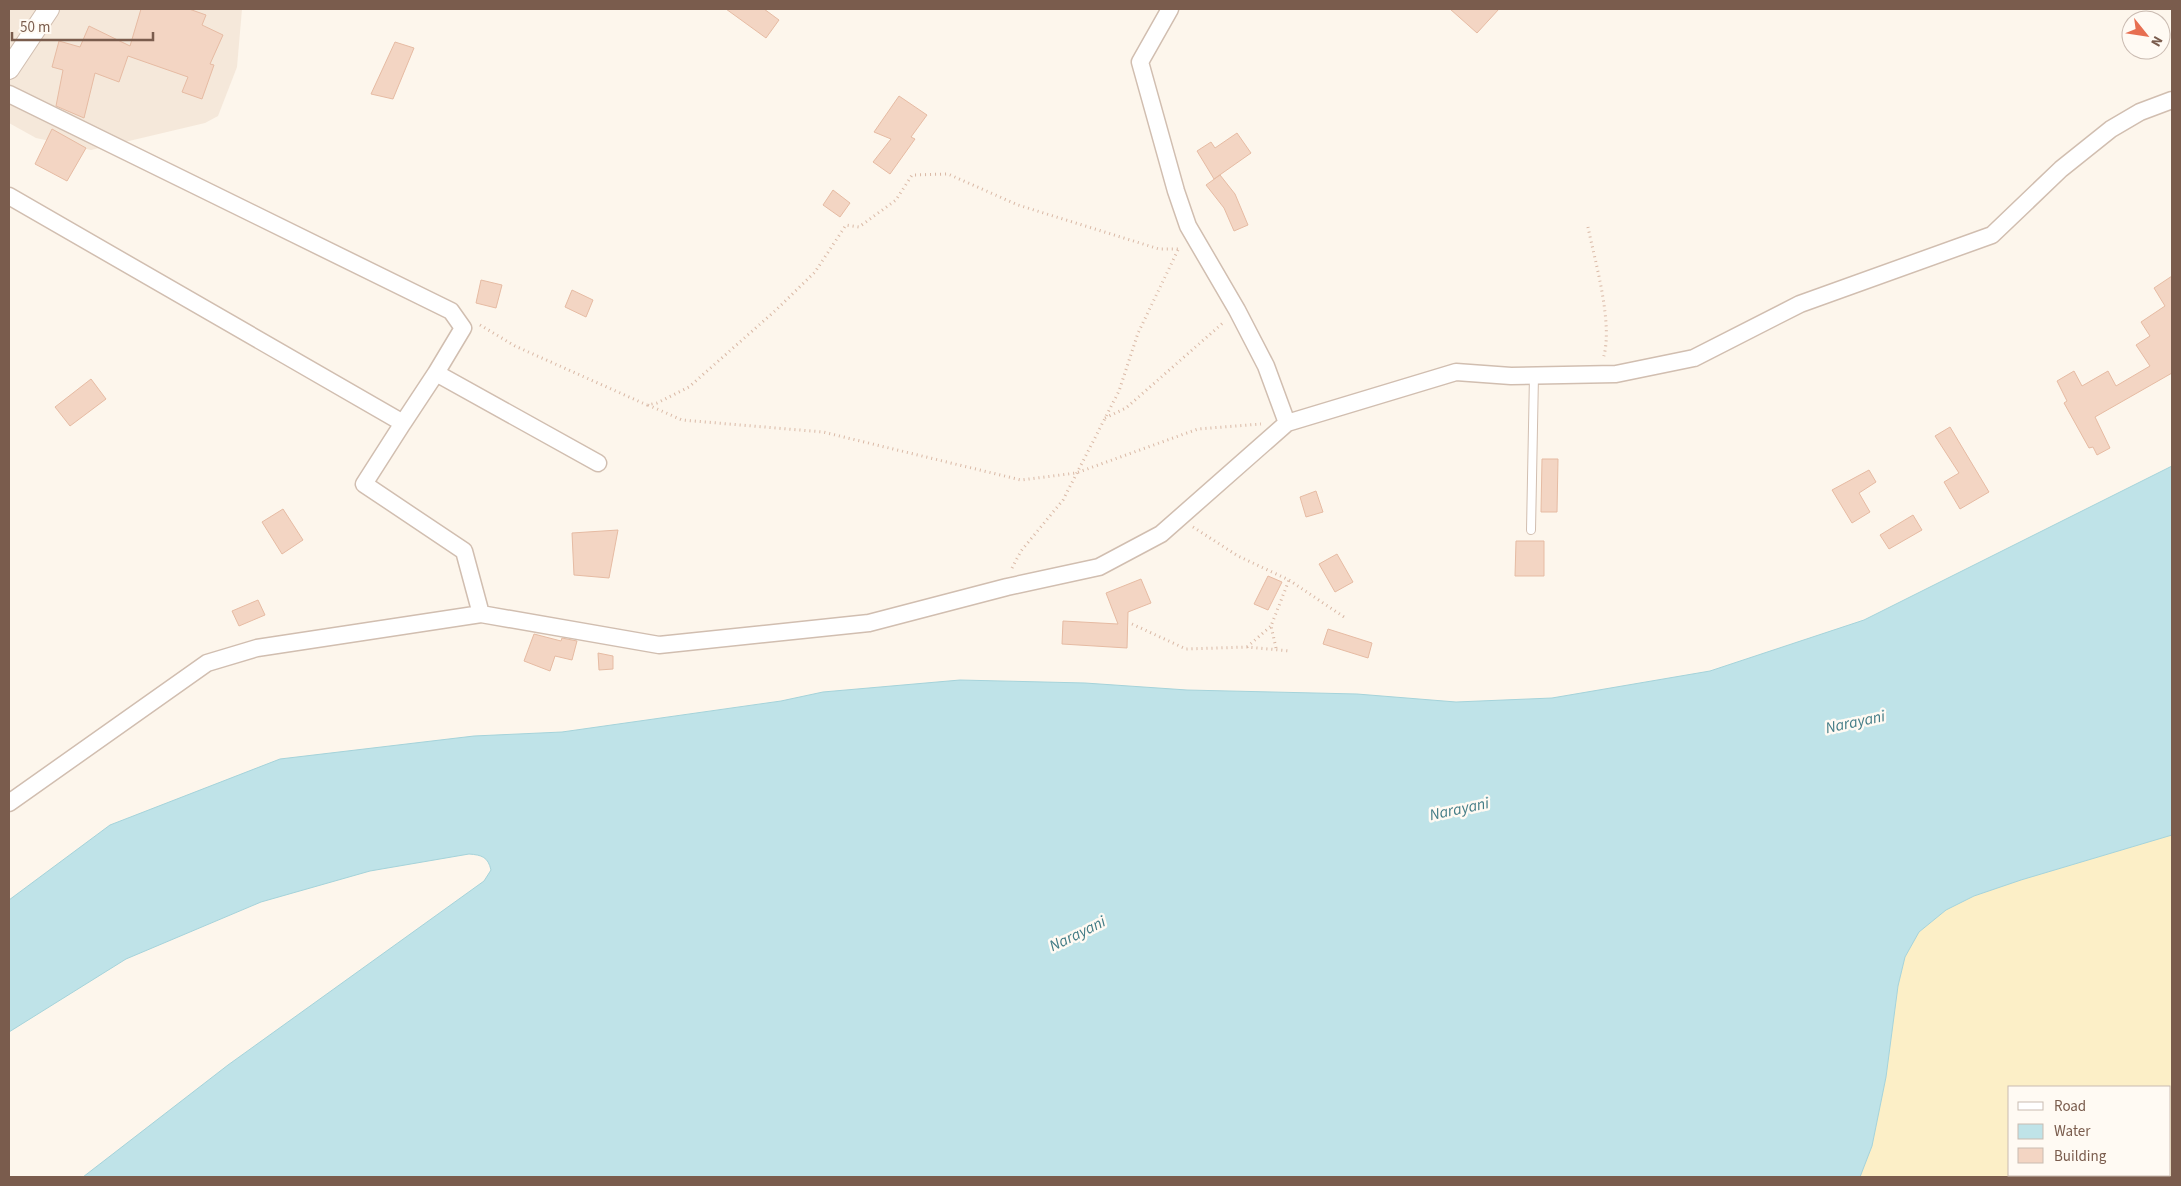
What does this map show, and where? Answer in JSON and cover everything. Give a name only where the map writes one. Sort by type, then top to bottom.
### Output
[{"type":"street","points":[[9,69],[50,9]]},
{"type":"street","points":[[1170,9],[1140,62],[1176,191],[1188,226],[1237,310],[1266,366],[1287,423]]},
{"type":"street","points":[[9,94],[452,311],[463,328],[364,484],[464,551],[481,614]]},
{"type":"street","points":[[9,803],[207,663],[257,648],[481,614],[659,644],[869,623],[1006,587],[1099,566],[1161,534],[1287,423],[1456,372],[1534,375],[1616,374],[1694,358],[1800,304],[1992,235],[2061,169],[2111,129],[2140,112],[2172,100]]},
{"type":"street","points":[[9,196],[403,423]]},
{"type":"street","points":[[436,373],[598,463]]},
{"type":"lane","points":[[1532,530],[1534,375]]},
{"type":"path","points":[[647,405],[657,403],[690,387],[776,310],[815,272],[846,225],[860,227],[896,200],[912,175],[948,174],[1018,205],[1159,249],[1178,250]]},
{"type":"path","points":[[1006,587],[1021,551],[1063,500],[1119,391],[1138,333],[1188,226]]},
{"type":"path","points":[[1588,227],[1604,303],[1606,350],[1599,374]]},
{"type":"path","points":[[1104,418],[1126,408],[1237,310]]},
{"type":"path","points":[[463,328],[474,322],[515,346],[682,420],[823,432],[1021,480],[1076,473],[1198,429],[1247,424],[1287,423]]},
{"type":"path","points":[[1178,518],[1238,556],[1289,580],[1347,618]]},
{"type":"path","points":[[1247,647],[1271,626],[1289,580]]},
{"type":"path","points":[[1132,624],[1186,650],[1247,647],[1276,648],[1290,651]]},
{"type":"path","points":[[1271,626],[1276,648]]},
{"type":"shaded area","points":[[9,9],[242,9],[237,67],[218,116],[205,123],[91,150],[36,138],[9,123]]},
{"type":"sand","points":[[2172,835],[2172,1177],[1860,1177],[1872,1146],[1886,1077],[1898,986],[1905,957],[1919,932],[1946,910],[1974,896]]},
{"type":"water","name":"Narayani","points":[[2172,466],[2172,835],[1974,896],[1946,910],[1919,932],[1905,957],[1898,986],[1886,1077],[1872,1146],[1860,1177],[83,1177],[228,1065],[484,881],[491,870],[488,862],[481,856],[469,854],[370,871],[261,902],[126,959],[9,1032],[9,900],[110,825],[280,759],[474,736],[562,732],[781,701],[823,692],[960,680],[1085,683],[1187,690],[1357,694],[1456,702],[1552,698],[1710,671],[1864,620]]},
{"type":"building","points":[[141,9],[189,9],[206,15],[202,25],[223,35],[210,64],[214,65],[202,99],[182,92],[188,77],[128,56],[119,82],[95,73],[84,118],[56,106],[63,70],[52,67],[59,41],[80,47],[89,26],[130,46]]},
{"type":"building","points":[[726,9],[764,9],[779,20],[766,38]]},
{"type":"building","points":[[1450,9],[1499,9],[1477,33]]},
{"type":"building","points":[[395,42],[414,48],[393,99],[371,94]]},
{"type":"building","points":[[899,96],[927,115],[911,137],[915,139],[890,174],[873,162],[891,139],[874,132]]},
{"type":"building","points":[[52,129],[86,148],[67,181],[35,164]]},
{"type":"building","points":[[1237,133],[1251,153],[1214,179],[1197,151],[1211,142],[1215,148]]},
{"type":"building","points":[[1220,175],[1235,194],[1248,225],[1234,231],[1224,208],[1206,185]]},
{"type":"building","points":[[833,190],[850,203],[840,217],[823,205]]},
{"type":"building","points":[[2172,276],[2172,373],[2095,417],[2110,448],[2097,455],[2093,447],[2089,448],[2064,403],[2067,401],[2057,381],[2074,371],[2082,386],[2108,371],[2116,386],[2150,366],[2136,345],[2150,336],[2141,322],[2165,306],[2154,288]]},
{"type":"building","points":[[481,280],[502,285],[496,308],[476,303]]},
{"type":"building","points":[[572,290],[593,300],[586,317],[565,307]]},
{"type":"building","points":[[91,379],[106,399],[70,426],[55,407]]},
{"type":"building","points":[[1950,427],[1989,492],[1960,509],[1944,482],[1959,473],[1935,436]]},
{"type":"building","points":[[1542,459],[1558,459],[1557,512],[1541,512]]},
{"type":"building","points":[[1869,470],[1876,482],[1859,493],[1870,512],[1852,523],[1832,490]]},
{"type":"building","points":[[1316,491],[1323,512],[1306,517],[1300,497]]},
{"type":"building","points":[[283,509],[303,540],[282,554],[262,522]]},
{"type":"building","points":[[1913,515],[1922,530],[1889,549],[1880,535]]},
{"type":"building","points":[[618,530],[609,578],[574,575],[572,533]]},
{"type":"building","points":[[1516,541],[1544,541],[1544,576],[1515,576]]},
{"type":"building","points":[[1337,554],[1353,582],[1335,592],[1319,564]]},
{"type":"building","points":[[1268,576],[1282,582],[1268,610],[1254,604]]},
{"type":"building","points":[[1141,579],[1151,603],[1128,612],[1127,648],[1062,644],[1063,621],[1118,624],[1106,593]]},
{"type":"building","points":[[258,600],[265,615],[239,626],[232,611]]},
{"type":"building","points":[[1328,629],[1372,643],[1368,658],[1323,644]]},
{"type":"building","points":[[534,634],[561,641],[562,638],[577,641],[572,660],[555,656],[550,671],[524,661]]},
{"type":"building","points":[[598,653],[613,656],[613,669],[599,670]]}]
